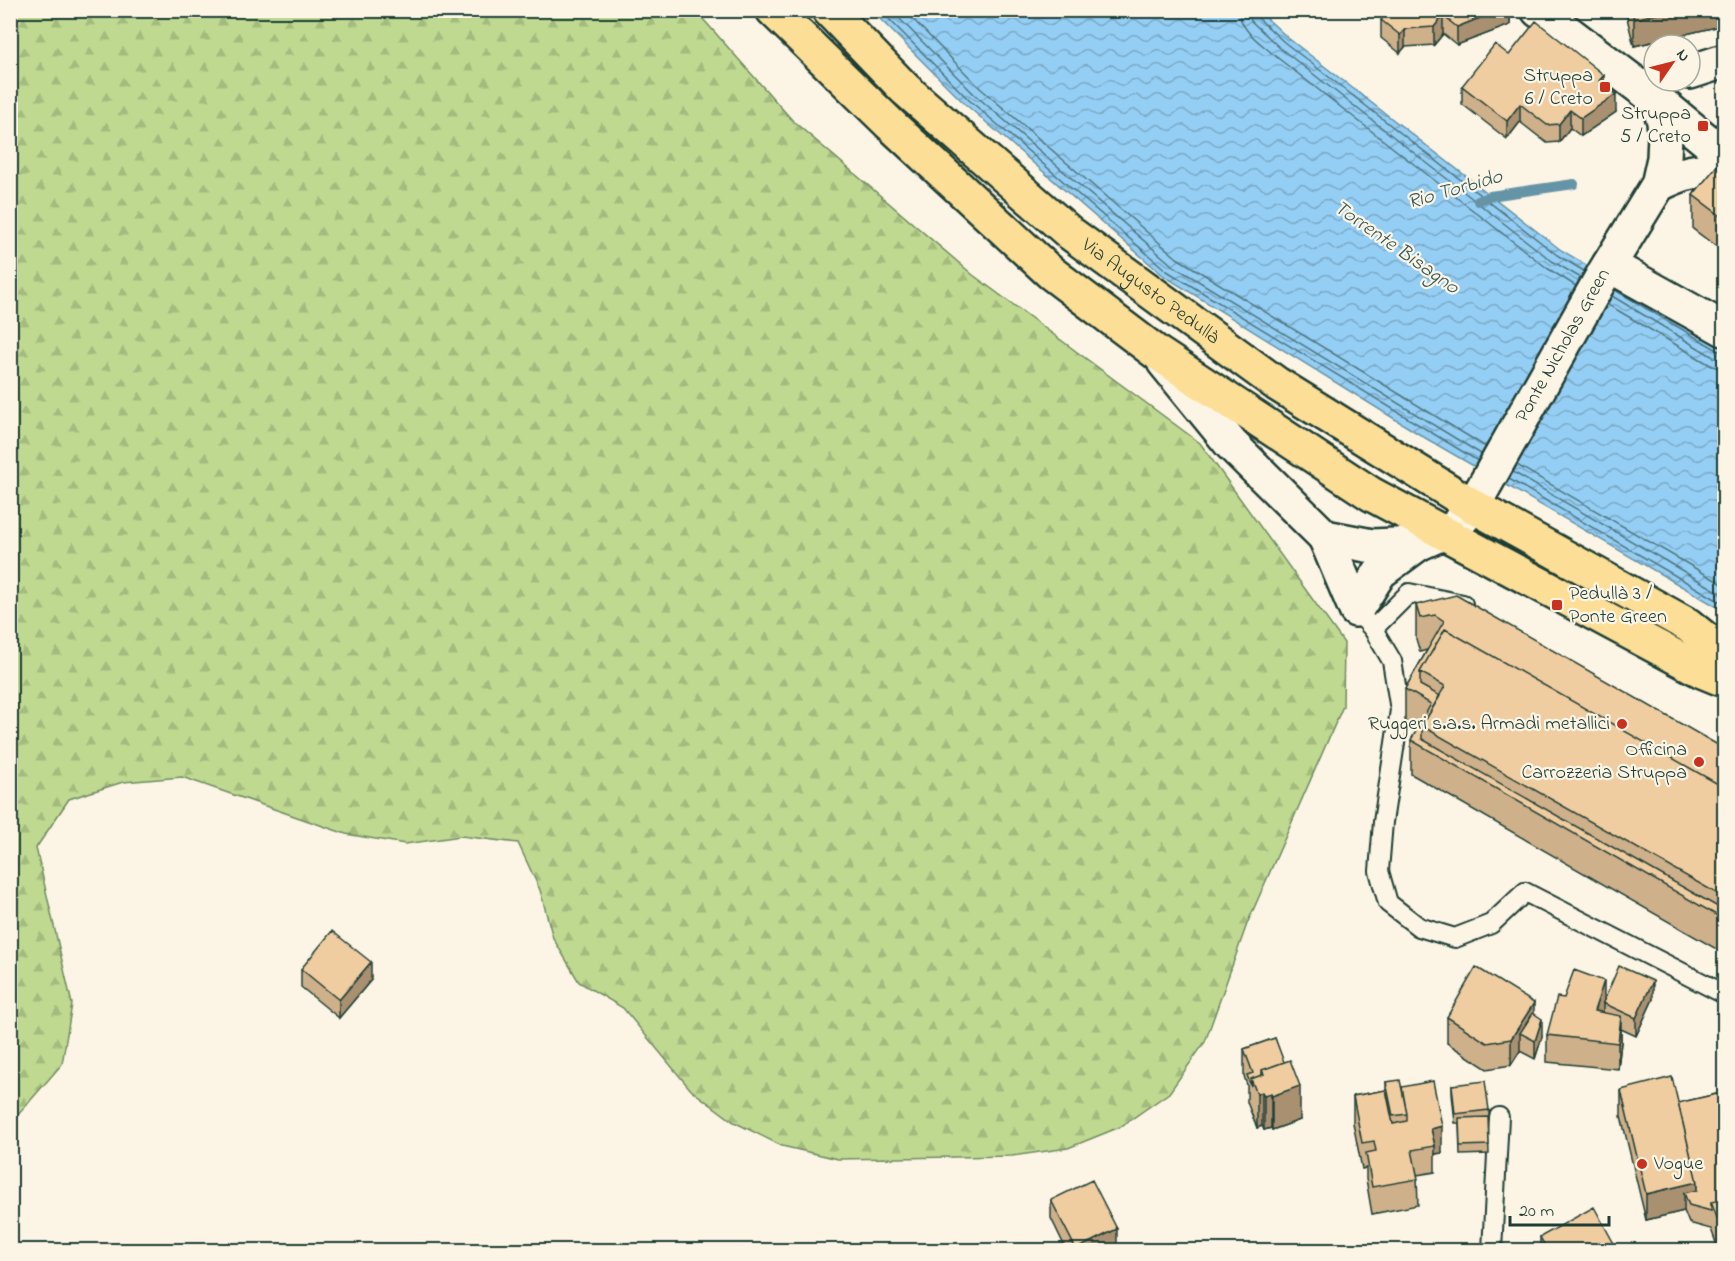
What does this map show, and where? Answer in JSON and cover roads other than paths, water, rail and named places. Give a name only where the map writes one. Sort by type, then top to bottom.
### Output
[{"type":"main road","points":[[773,10],[889,123],[1050,272],[1156,353],[1371,494],[1432,538],[1702,671],[1725,680]]},
{"type":"main road","name":"Via Augusto Pedullà","points":[[829,10],[905,89],[1070,233],[1277,384],[1481,492],[1688,626],[1725,654]]},
{"type":"street","points":[[1538,10],[1642,76]]},
{"type":"street","points":[[1702,68],[1725,61]]},
{"type":"street","name":"Ponte Nicholas Green","points":[[1481,492],[1606,269],[1658,186],[1664,158],[1665,93]]},
{"type":"street","points":[[1667,93],[1725,155]]},
{"type":"street","points":[[1658,186],[1680,174],[1702,170],[1725,172]]},
{"type":"street","points":[[1606,269],[1725,329]]},
{"type":"street","points":[[1156,353],[1231,444],[1325,537],[1365,619]]},
{"type":"street","points":[[1365,619],[1380,572],[1432,538],[1454,528],[1481,492]]},
{"type":"street","points":[[1325,537],[1372,546],[1432,538]]},
{"type":"lane","points":[[1481,615],[1460,602],[1408,593],[1365,619],[1392,662],[1400,710],[1383,822],[1379,871],[1388,903],[1419,927],[1455,938],[1491,924],[1525,892],[1725,994]]},
{"type":"lane","points":[[1492,1251],[1499,1117]]},
{"type":"water","name":"Torrente Bisagno","points":[[872,11],[1259,11],[1288,38],[1561,250],[1724,347],[1724,611],[1427,439],[1164,276],[965,104]]},
{"type":"waterway","name":"Rio Torbido","points":[[1478,201],[1490,196],[1574,184]]},
{"type":"place","name":"Struppa 6 / Creto","points":[[1605,87]]},
{"type":"place","name":"Struppa 5 / Creto","points":[[1703,126]]},
{"type":"place","name":"Pedullà 3 / Ponte Green","points":[[1557,605]]},
{"type":"place","name":"Ruggeri s.a.s. Armadi metallici","points":[[1622,724]]},
{"type":"place","name":"Officina Carrozzeria Struppa","points":[[1699,762]]},
{"type":"place","name":"Vogue","points":[[1642,1164]]}]
